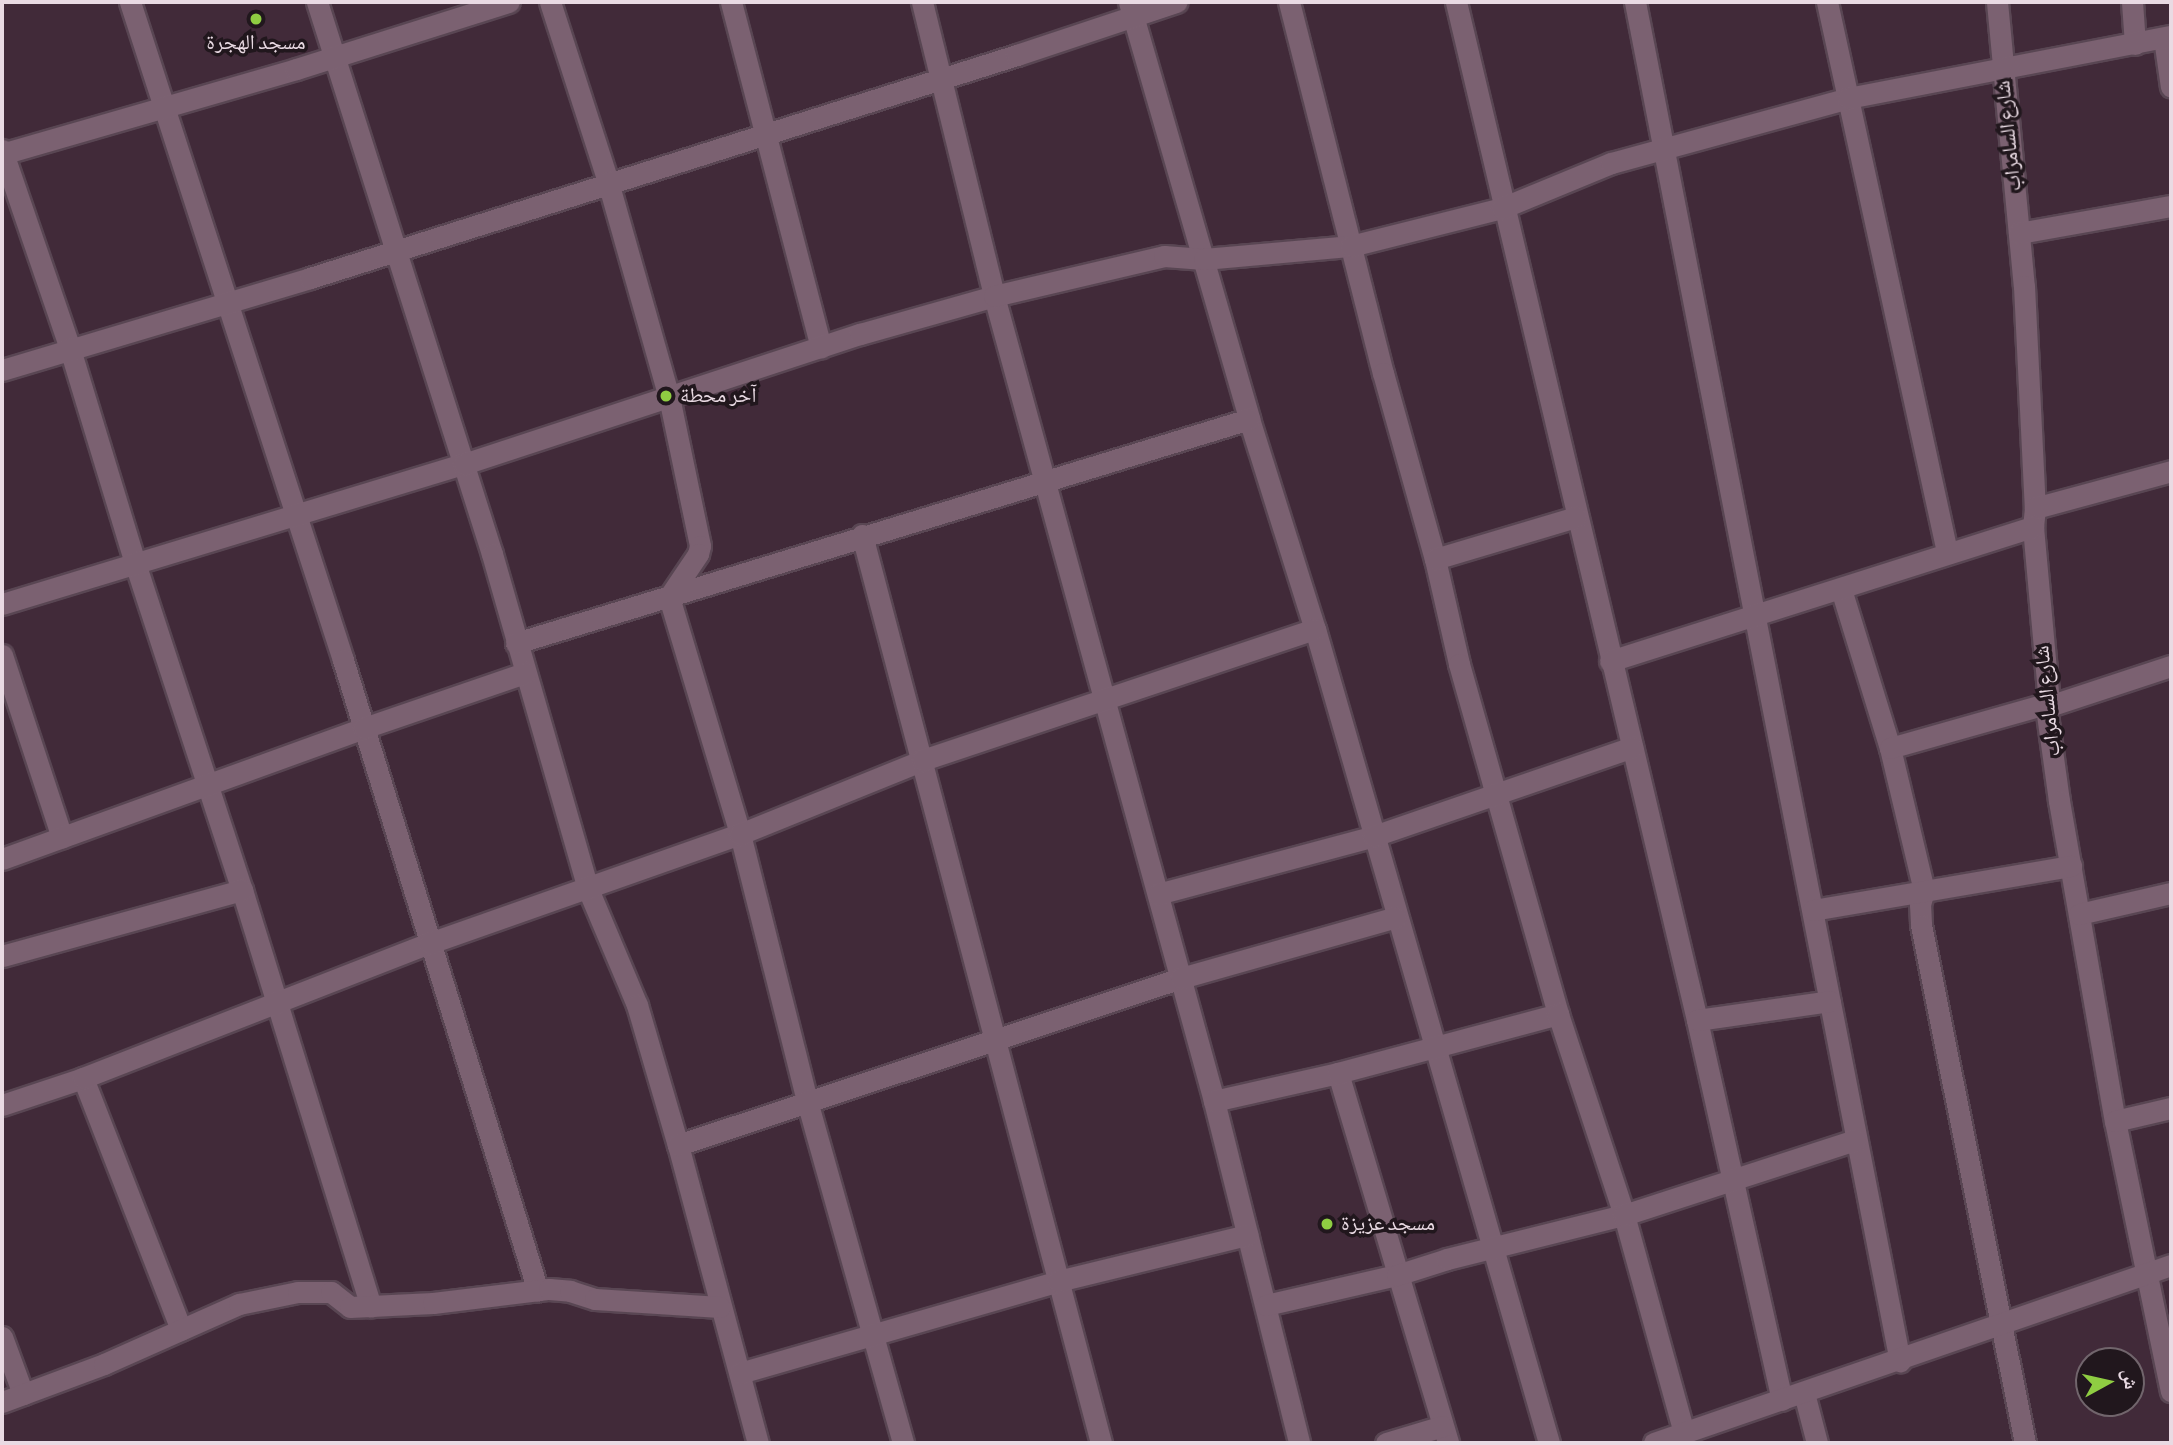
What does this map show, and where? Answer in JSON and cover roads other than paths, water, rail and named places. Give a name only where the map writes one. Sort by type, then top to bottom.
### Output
[{"type":"street","points":[[130,2],[296,513],[538,1290]]},
{"type":"street","points":[[317,2],[398,249],[464,464],[588,889],[637,1005],[678,1145],[758,1443]]},
{"type":"street","points":[[371,1306],[243,890],[135,563],[70,349],[2,152],[335,56],[509,2]]},
{"type":"street","points":[[550,2],[608,182],[670,397],[700,546],[698,554],[669,597]]},
{"type":"street","points":[[731,2],[821,347]]},
{"type":"street","points":[[922,2],[994,296],[1214,1101],[1299,1443]]},
{"type":"street","points":[[2,370],[942,79],[1131,8],[1176,2]]},
{"type":"street","points":[[1289,2],[1459,664],[1558,1014],[1696,1435]]},
{"type":"street","points":[[1456,2],[1502,208],[1697,1020],[1782,1400]]},
{"type":"street","points":[[1635,2],[1900,1360]]},
{"type":"street","points":[[1827,2],[1947,552]]},
{"type":"street","name":"شارع السامراب","points":[[1997,2],[2019,233],[2034,517],[2048,705],[2071,866],[2115,1121],[2171,1391]]},
{"type":"street","points":[[2132,2],[2135,44]]},
{"type":"street","points":[[1131,8],[1250,419],[1315,629],[1549,1443]]},
{"type":"street","points":[[2,604],[464,464],[821,347],[994,296],[1164,256],[1204,259],[1351,246],[1502,208],[1611,163],[1848,98],[2168,37],[2171,87]]},
{"type":"street","points":[[2019,233],[2171,206]]},
{"type":"street","points":[[516,643],[862,535],[1250,419]]},
{"type":"street","points":[[1610,661],[1841,589],[1947,552],[2034,517],[2171,471]]},
{"type":"street","points":[[1434,559],[1576,517]]},
{"type":"street","points":[[862,535],[1101,1443]]},
{"type":"street","points":[[1841,589],[1890,747],[1924,891],[1920,904],[1921,925],[2025,1443]]},
{"type":"street","points":[[669,597],[740,834],[807,1101],[903,1443]]},
{"type":"street","points":[[2,1105],[83,1078],[430,943],[740,834],[923,760],[1315,629]]},
{"type":"street","points":[[2,655],[62,837]]},
{"type":"street","points":[[1890,747],[2048,705],[2171,666]]},
{"type":"street","points":[[2,859],[364,728],[525,673]]},
{"type":"street","points":[[1158,894],[1374,836],[1632,747]]},
{"type":"street","points":[[1813,909],[2071,866]]},
{"type":"street","points":[[2,956],[243,890]]},
{"type":"street","points":[[2080,914],[2171,892]]},
{"type":"street","points":[[678,1145],[1181,978],[1396,917]]},
{"type":"street","points":[[1697,1020],[1830,1001]]},
{"type":"street","points":[[1214,1101],[1338,1073],[1558,1014]]},
{"type":"street","points":[[1338,1073],[1445,1435],[1386,1443]]},
{"type":"street","points":[[83,1078],[181,1330]]},
{"type":"street","points":[[2115,1121],[2171,1108]]},
{"type":"street","points":[[1266,1305],[1397,1275],[1624,1214],[1856,1140]]},
{"type":"street","points":[[740,1373],[874,1337],[1058,1281],[1247,1235]]},
{"type":"street","points":[[1654,1443],[1696,1435],[1782,1400],[2171,1265]]},
{"type":"street","points":[[2,1402],[104,1364],[239,1304],[298,1292],[331,1292],[350,1307],[538,1290],[570,1291],[595,1299],[720,1307]]},
{"type":"street","points":[[2,1337],[23,1394]]},
{"type":"street","points":[[1804,1393],[1817,1443]]},
{"type":"place","name":"مسجد الهجرة","points":[[256,19]]},
{"type":"place","name":"آخر محطة","points":[[666,396]]},
{"type":"place","name":"مسجد عزيزة","points":[[1327,1224]]}]
